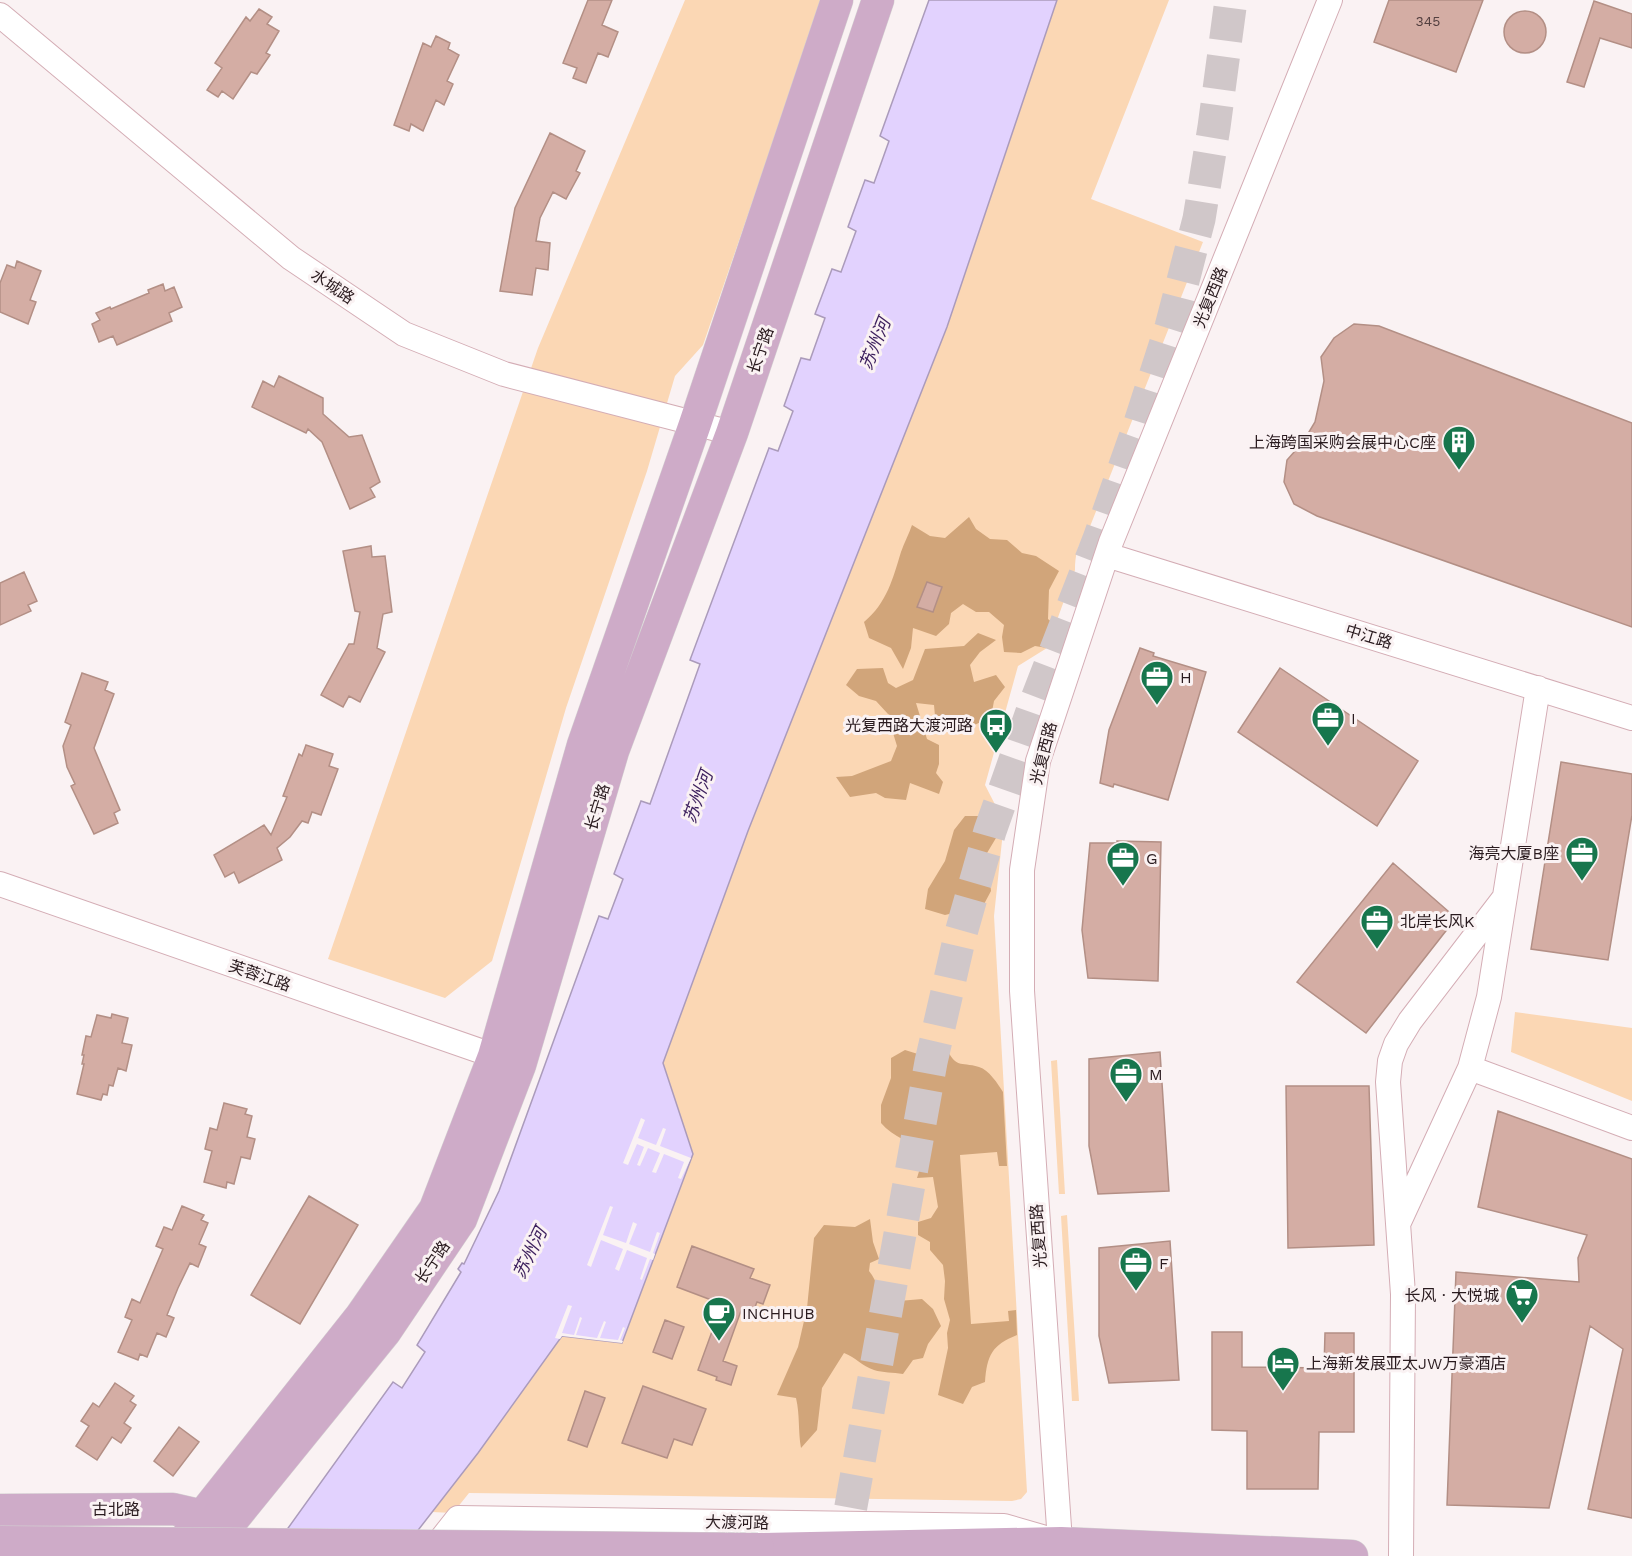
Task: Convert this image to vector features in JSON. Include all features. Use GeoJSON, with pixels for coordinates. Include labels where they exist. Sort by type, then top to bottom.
{"type":"FeatureCollection","features":[{"type":"Feature","properties":{"kind":"main road","name":"长宁路"},"geometry":{"type":"LineString","coordinates":[[507,1061],[583,745],[695,424],[837,0]]}},
{"type":"Feature","properties":{"kind":"main road","name":"长宁路"},"geometry":{"type":"LineString","coordinates":[[173,1556],[217,1519],[435,1209],[507,1061],[613,751],[732,433],[878,0]]}},
{"type":"Feature","properties":{"kind":"main road","name":"古北路"},"geometry":{"type":"LineString","coordinates":[[0,1510],[173,1509],[217,1519]]}},
{"type":"Feature","properties":{"kind":"main road","name":"长宁路"},"geometry":{"type":"LineString","coordinates":[[208,1556],[217,1519]]}},
{"type":"Feature","properties":{"kind":"main road","name":"大渡河路"},"geometry":{"type":"LineString","coordinates":[[0,1542],[759,1549],[1061,1549],[1352,1556]]}},
{"type":"Feature","properties":{"kind":"street","name":"光复西路"},"geometry":{"type":"LineString","coordinates":[[1061,1549],[1022,991],[1022,870],[1038,761],[1107,555],[1330,0]]}},
{"type":"Feature","properties":{"kind":"street","name":"水城路"},"geometry":{"type":"LineString","coordinates":[[0,15],[291,258],[404,334],[504,374],[732,433]]}},
{"type":"Feature","properties":{"kind":"street","name":"中江路"},"geometry":{"type":"LineString","coordinates":[[1107,555],[1632,718]]}},
{"type":"Feature","properties":{"kind":"street"},"geometry":{"type":"LineString","coordinates":[[1398,1224],[1470,1068],[1489,997],[1538,688]]}},
{"type":"Feature","properties":{"kind":"street","name":"芙蓉江路"},"geometry":{"type":"LineString","coordinates":[[0,884],[507,1061]]}},
{"type":"Feature","properties":{"kind":"street"},"geometry":{"type":"LineString","coordinates":[[1401,1556],[1403,1293],[1388,1082],[1390,1061],[1396,1044],[1410,1021],[1505,897]]}},
{"type":"Feature","properties":{"kind":"street"},"geometry":{"type":"LineString","coordinates":[[1470,1068],[1632,1128]]}},
{"type":"Feature","properties":{"kind":"street","name":"大渡河路"},"geometry":{"type":"LineString","coordinates":[[428,1556],[458,1518],[1004,1526],[1061,1549]]}},
{"type":"Feature","properties":{"kind":"shaded area"},"geometry":{"type":"Polygon","coordinates":[[[685,0],[822,0],[703,345],[675,376],[647,471],[566,708],[492,961],[445,998],[328,959],[538,348],[685,0]]]}},
{"type":"Feature","properties":{"kind":"shaded area"},"geometry":{"type":"Polygon","coordinates":[[[1057,0],[1169,0],[1091,199],[1203,242],[1087,534],[1079,546],[1075,570],[1047,648],[1018,666],[985,785],[1004,822],[994,916],[1027,1492],[1021,1499],[1012,1501],[469,1493],[453,1513],[432,1512],[562,1336],[622,1343],[693,1154],[663,1063],[748,831],[947,327],[1057,0]]]}},
{"type":"Feature","properties":{"kind":"shaded area"},"geometry":{"type":"Polygon","coordinates":[[[969,517],[976,529],[990,539],[1007,540],[1022,553],[1036,556],[1059,571],[1049,590],[1048,619],[1055,625],[1047,648],[1035,646],[1021,653],[1004,652],[1002,637],[1004,625],[989,612],[976,612],[963,604],[951,613],[949,624],[936,636],[913,628],[911,648],[903,669],[891,648],[869,638],[864,622],[878,607],[888,590],[912,525],[930,536],[945,538],[969,517]]]}},
{"type":"Feature","properties":{"kind":"shaded area"},"geometry":{"type":"Polygon","coordinates":[[[978,633],[996,640],[980,652],[970,665],[974,682],[996,675],[1005,687],[994,701],[991,717],[954,735],[936,727],[934,705],[916,703],[927,739],[939,745],[939,764],[936,773],[943,782],[939,794],[910,783],[906,800],[885,798],[876,793],[850,797],[836,777],[852,776],[891,761],[897,746],[893,733],[894,717],[876,701],[859,696],[846,685],[857,669],[883,668],[888,683],[896,688],[913,680],[925,649],[964,646],[978,633]]]}},
{"type":"Feature","properties":{"kind":"shaded area"},"geometry":{"type":"Polygon","coordinates":[[[965,816],[987,816],[997,828],[996,838],[987,853],[991,891],[983,906],[945,915],[925,909],[928,889],[945,861],[954,830],[965,816]]]}},
{"type":"Feature","properties":{"kind":"shaded area"},"geometry":{"type":"Polygon","coordinates":[[[1515,1012],[1632,1028],[1632,1101],[1511,1052],[1515,1012]]]}},
{"type":"Feature","properties":{"kind":"shaded area"},"geometry":{"type":"Polygon","coordinates":[[[931,1041],[945,1046],[956,1062],[979,1067],[986,1071],[1003,1092],[1007,1166],[999,1166],[997,1152],[960,1155],[971,1324],[1009,1321],[1008,1311],[1016,1310],[1017,1335],[996,1347],[992,1352],[987,1365],[985,1382],[972,1387],[963,1404],[938,1395],[948,1348],[947,1333],[950,1320],[944,1299],[943,1265],[930,1250],[930,1242],[918,1235],[918,1222],[931,1218],[938,1207],[933,1177],[917,1178],[928,1153],[897,1136],[881,1123],[881,1105],[891,1078],[891,1058],[905,1050],[921,1055],[931,1041]]]}},
{"type":"Feature","properties":{"kind":"shaded area"},"geometry":{"type":"Polygon","coordinates":[[[1057,1060],[1065,1194],[1059,1194],[1051,1061],[1057,1060]]]}},
{"type":"Feature","properties":{"kind":"shaded area"},"geometry":{"type":"Polygon","coordinates":[[[1067,1215],[1079,1401],[1072,1401],[1061,1216],[1067,1215]]]}},
{"type":"Feature","properties":{"kind":"shaded area"},"geometry":{"type":"Polygon","coordinates":[[[870,1219],[873,1242],[879,1259],[870,1263],[869,1271],[884,1298],[887,1302],[922,1299],[933,1309],[941,1326],[928,1344],[923,1358],[913,1360],[903,1374],[874,1370],[844,1353],[822,1388],[817,1430],[801,1448],[796,1398],[777,1395],[798,1347],[807,1308],[814,1238],[824,1225],[855,1227],[870,1219]]]}},
{"type":"Feature","properties":{"kind":"water","name":"苏州河"},"geometry":{"type":"Polygon","coordinates":[[[929,0],[1057,0],[947,327],[748,831],[663,1063],[693,1154],[622,1343],[562,1336],[478,1453],[398,1556],[268,1556],[393,1382],[402,1388],[425,1352],[417,1345],[461,1272],[458,1269],[462,1263],[464,1264],[499,1191],[599,916],[608,919],[623,879],[614,874],[641,801],[650,804],[700,664],[690,660],[769,448],[778,451],[793,411],[784,406],[801,358],[810,360],[825,318],[815,314],[832,269],[841,272],[856,231],[848,227],[865,180],[874,183],[889,141],[880,136],[929,0]]]}},
{"type":"Feature","properties":{"kind":"pier"},"geometry":{"type":"Polygon","coordinates":[[[641,1118],[645,1120],[638,1138],[656,1145],[663,1128],[666,1129],[660,1146],[691,1158],[681,1179],[678,1178],[684,1162],[664,1154],[656,1173],[652,1172],[660,1153],[648,1148],[640,1166],[637,1165],[644,1147],[637,1144],[628,1165],[623,1163],[641,1118]]]}},
{"type":"Feature","properties":{"kind":"pier"},"geometry":{"type":"Polygon","coordinates":[[[610,1206],[613,1207],[603,1235],[626,1243],[633,1222],[637,1224],[629,1244],[650,1252],[657,1232],[660,1233],[653,1260],[650,1259],[642,1280],[640,1279],[647,1258],[627,1250],[619,1271],[615,1269],[623,1249],[601,1240],[591,1267],[587,1265],[610,1206]]]}},
{"type":"Feature","properties":{"kind":"pier"},"geometry":{"type":"Polygon","coordinates":[[[568,1305],[572,1306],[562,1333],[574,1335],[580,1317],[582,1318],[576,1335],[597,1338],[604,1321],[606,1322],[600,1338],[618,1340],[623,1327],[625,1328],[620,1340],[623,1341],[622,1343],[562,1336],[560,1339],[555,1338],[568,1305]]]}},
{"type":"Feature","properties":{"kind":"building"},"geometry":{"type":"Polygon","coordinates":[[[588,0],[612,0],[602,25],[618,32],[608,57],[598,53],[586,83],[573,78],[577,68],[563,63],[588,0]]]}},
{"type":"Feature","properties":{"kind":"building"},"geometry":{"type":"Polygon","coordinates":[[[1389,0],[1483,0],[1456,72],[1374,42],[1389,0]]]}},
{"type":"Feature","properties":{"kind":"building"},"geometry":{"type":"Polygon","coordinates":[[[1594,1],[1632,14],[1632,48],[1600,38],[1584,87],[1567,82],[1594,1]]]}},
{"type":"Feature","properties":{"kind":"building"},"geometry":{"type":"Polygon","coordinates":[[[259,9],[272,17],[267,24],[279,31],[266,53],[270,55],[257,74],[251,72],[233,99],[222,91],[218,97],[207,90],[222,68],[215,63],[246,17],[250,21],[259,9]]]}},
{"type":"Feature","properties":{"kind":"building"},"geometry":{"type":"Polygon","coordinates":[[[1525,11],[1540,17],[1546,32],[1540,47],[1525,53],[1510,47],[1504,32],[1510,17],[1525,11]]]}},
{"type":"Feature","properties":{"kind":"building"},"geometry":{"type":"Polygon","coordinates":[[[436,36],[450,43],[448,49],[459,55],[447,81],[453,84],[444,105],[436,100],[423,131],[411,124],[409,131],[394,125],[423,43],[431,47],[436,36]]]}},
{"type":"Feature","properties":{"kind":"building"},"geometry":{"type":"Polygon","coordinates":[[[550,133],[585,151],[576,171],[580,173],[566,199],[553,192],[540,218],[536,241],[550,243],[548,270],[536,268],[532,295],[500,291],[515,208],[550,133]]]}},
{"type":"Feature","properties":{"kind":"building"},"geometry":{"type":"Polygon","coordinates":[[[17,261],[41,271],[30,300],[36,302],[28,324],[0,312],[0,283],[7,265],[15,268],[17,261]]]}},
{"type":"Feature","properties":{"kind":"building"},"geometry":{"type":"Polygon","coordinates":[[[163,284],[165,291],[174,287],[182,307],[169,313],[172,321],[117,345],[113,336],[99,342],[92,324],[100,320],[96,313],[149,293],[148,290],[163,284]]]}},
{"type":"Feature","properties":{"kind":"building","name":"上海跨国采购会展中心C座"},"geometry":{"type":"Polygon","coordinates":[[[1354,324],[1379,326],[1632,423],[1632,627],[1317,516],[1294,504],[1284,482],[1287,460],[1303,442],[1315,422],[1324,381],[1321,357],[1334,338],[1354,324]]]}},
{"type":"Feature","properties":{"kind":"building"},"geometry":{"type":"Polygon","coordinates":[[[279,376],[323,398],[323,414],[349,437],[362,435],[380,482],[370,488],[375,497],[350,509],[322,442],[308,429],[306,433],[252,407],[263,381],[274,387],[279,376]]]}},
{"type":"Feature","properties":{"kind":"building"},"geometry":{"type":"Polygon","coordinates":[[[371,546],[372,557],[385,556],[392,612],[383,614],[377,648],[385,652],[360,702],[349,696],[343,707],[321,695],[349,644],[354,644],[360,612],[355,611],[343,551],[371,546]]]}},
{"type":"Feature","properties":{"kind":"building"},"geometry":{"type":"Polygon","coordinates":[[[24,572],[37,601],[28,605],[31,611],[0,625],[0,583],[24,572]]]}},
{"type":"Feature","properties":{"kind":"building"},"geometry":{"type":"Polygon","coordinates":[[[927,582],[942,587],[933,612],[917,607],[927,582]]]}},
{"type":"Feature","properties":{"kind":"building","name":"H"},"geometry":{"type":"Polygon","coordinates":[[[1140,648],[1154,653],[1153,656],[1206,672],[1168,800],[1114,784],[1113,787],[1100,783],[1109,730],[1140,648]]]}},
{"type":"Feature","properties":{"kind":"building","name":"I"},"geometry":{"type":"Polygon","coordinates":[[[1280,668],[1418,761],[1377,826],[1238,732],[1280,668]]]}},
{"type":"Feature","properties":{"kind":"building"},"geometry":{"type":"Polygon","coordinates":[[[82,673],[108,682],[105,690],[114,694],[94,748],[120,810],[114,813],[118,823],[94,834],[71,786],[75,784],[67,767],[63,746],[71,725],[65,722],[82,673]]]}},
{"type":"Feature","properties":{"kind":"building"},"geometry":{"type":"Polygon","coordinates":[[[306,745],[333,754],[329,766],[338,769],[321,815],[312,812],[308,823],[302,821],[290,837],[277,848],[282,860],[239,883],[234,872],[225,877],[214,855],[264,825],[271,835],[287,797],[283,796],[299,754],[302,756],[306,745]]]}},
{"type":"Feature","properties":{"kind":"building","name":"海亮大厦B座"},"geometry":{"type":"Polygon","coordinates":[[[1561,762],[1632,774],[1632,815],[1608,960],[1531,949],[1561,762]]]}},
{"type":"Feature","properties":{"kind":"building","name":"G"},"geometry":{"type":"Polygon","coordinates":[[[1117,841],[1161,842],[1158,981],[1088,978],[1082,930],[1090,843],[1117,843],[1117,841]]]}},
{"type":"Feature","properties":{"kind":"building","name":"北岸长风K"},"geometry":{"type":"Polygon","coordinates":[[[1393,863],[1456,918],[1366,1033],[1297,982],[1393,863]]]}},
{"type":"Feature","properties":{"kind":"building"},"geometry":{"type":"Polygon","coordinates":[[[112,1014],[128,1018],[122,1043],[132,1045],[126,1071],[118,1068],[113,1086],[109,1085],[107,1095],[103,1094],[101,1100],[77,1094],[84,1064],[82,1064],[84,1055],[82,1055],[86,1036],[91,1037],[97,1015],[111,1018],[112,1014]]]}},
{"type":"Feature","properties":{"kind":"building","name":"M"},"geometry":{"type":"Polygon","coordinates":[[[1160,1052],[1169,1191],[1098,1194],[1089,1146],[1089,1059],[1160,1052]]]}},
{"type":"Feature","properties":{"kind":"building"},"geometry":{"type":"Polygon","coordinates":[[[1286,1086],[1369,1086],[1374,1245],[1288,1248],[1286,1086]]]}},
{"type":"Feature","properties":{"kind":"building"},"geometry":{"type":"Polygon","coordinates":[[[224,1103],[247,1109],[245,1114],[252,1116],[247,1137],[255,1139],[250,1159],[241,1157],[234,1184],[227,1182],[226,1188],[204,1182],[212,1151],[205,1149],[210,1128],[217,1130],[224,1103]]]}},
{"type":"Feature","properties":{"kind":"building","name":"长风 · 大悦城"},"geometry":{"type":"Polygon","coordinates":[[[1498,1111],[1632,1159],[1632,1518],[1588,1509],[1623,1349],[1590,1326],[1549,1508],[1447,1505],[1456,1272],[1579,1282],[1578,1258],[1587,1235],[1478,1207],[1498,1111]]]}},
{"type":"Feature","properties":{"kind":"building"},"geometry":{"type":"Polygon","coordinates":[[[309,1196],[358,1225],[300,1324],[251,1295],[309,1196]]]}},
{"type":"Feature","properties":{"kind":"building"},"geometry":{"type":"Polygon","coordinates":[[[182,1206],[204,1215],[201,1220],[208,1223],[199,1244],[206,1247],[198,1267],[190,1263],[178,1288],[167,1315],[174,1318],[166,1337],[157,1333],[147,1357],[140,1354],[138,1360],[118,1352],[132,1320],[125,1317],[132,1299],[140,1303],[163,1249],[156,1246],[164,1227],[172,1230],[182,1206]]]}},
{"type":"Feature","properties":{"kind":"building","name":"F"},"geometry":{"type":"Polygon","coordinates":[[[1170,1241],[1179,1380],[1109,1383],[1099,1336],[1099,1248],[1170,1241]]]}},
{"type":"Feature","properties":{"kind":"building"},"geometry":{"type":"Polygon","coordinates":[[[692,1246],[754,1269],[750,1278],[770,1285],[763,1304],[757,1302],[753,1312],[742,1308],[723,1361],[737,1366],[731,1385],[698,1370],[722,1304],[677,1287],[692,1246]]]}},
{"type":"Feature","properties":{"kind":"building"},"geometry":{"type":"Polygon","coordinates":[[[665,1320],[684,1327],[672,1359],[653,1352],[665,1320]]]}},
{"type":"Feature","properties":{"kind":"building","name":"上海新发展亚太JW万豪酒店"},"geometry":{"type":"Polygon","coordinates":[[[1212,1332],[1242,1332],[1242,1367],[1324,1368],[1325,1333],[1354,1333],[1354,1432],[1319,1432],[1318,1489],[1247,1489],[1247,1431],[1212,1430],[1212,1332]]]}},
{"type":"Feature","properties":{"kind":"building"},"geometry":{"type":"Polygon","coordinates":[[[115,1383],[134,1396],[130,1401],[136,1405],[124,1423],[131,1428],[121,1443],[112,1437],[97,1460],[76,1446],[89,1426],[81,1421],[93,1403],[99,1407],[115,1383]]]}},
{"type":"Feature","properties":{"kind":"building"},"geometry":{"type":"Polygon","coordinates":[[[643,1386],[706,1409],[692,1445],[674,1439],[667,1458],[622,1443],[643,1386]]]}},
{"type":"Feature","properties":{"kind":"building"},"geometry":{"type":"Polygon","coordinates":[[[585,1391],[605,1398],[587,1447],[568,1440],[585,1391]]]}},
{"type":"Feature","properties":{"kind":"building"},"geometry":{"type":"Polygon","coordinates":[[[179,1427],[199,1442],[173,1476],[154,1461],[179,1427]]]}},
{"type":"Feature","properties":{"kind":"tunnel"},"geometry":{"type":"LineString","coordinates":[[842,1556],[931,1062],[959,940],[990,831],[1033,709],[1099,539],[1171,327],[1199,219],[1231,0]]}},
{"type":"Feature","properties":{"kind":"place","name":"上海跨国采购会展中心C座"},"geometry":{"type":"Point","coordinates":[1459,471]}},
{"type":"Feature","properties":{"kind":"place","name":"H"},"geometry":{"type":"Point","coordinates":[1157,706]}},
{"type":"Feature","properties":{"kind":"place","name":"I"},"geometry":{"type":"Point","coordinates":[1328,747]}},
{"type":"Feature","properties":{"kind":"place","name":"光复西路大渡河路"},"geometry":{"type":"Point","coordinates":[996,754]}},
{"type":"Feature","properties":{"kind":"place","name":"海亮大厦B座"},"geometry":{"type":"Point","coordinates":[1582,882]}},
{"type":"Feature","properties":{"kind":"place","name":"G"},"geometry":{"type":"Point","coordinates":[1123,887]}},
{"type":"Feature","properties":{"kind":"place","name":"北岸长风K"},"geometry":{"type":"Point","coordinates":[1377,950]}},
{"type":"Feature","properties":{"kind":"place","name":"M"},"geometry":{"type":"Point","coordinates":[1126,1103]}},
{"type":"Feature","properties":{"kind":"place","name":"F"},"geometry":{"type":"Point","coordinates":[1136,1292]}},
{"type":"Feature","properties":{"kind":"place","name":"长风 · 大悦城"},"geometry":{"type":"Point","coordinates":[1522,1324]}},
{"type":"Feature","properties":{"kind":"place","name":"INCHHUB"},"geometry":{"type":"Point","coordinates":[719,1342]}},
{"type":"Feature","properties":{"kind":"place","name":"上海新发展亚太JW万豪酒店"},"geometry":{"type":"Point","coordinates":[1283,1392]}}]}
